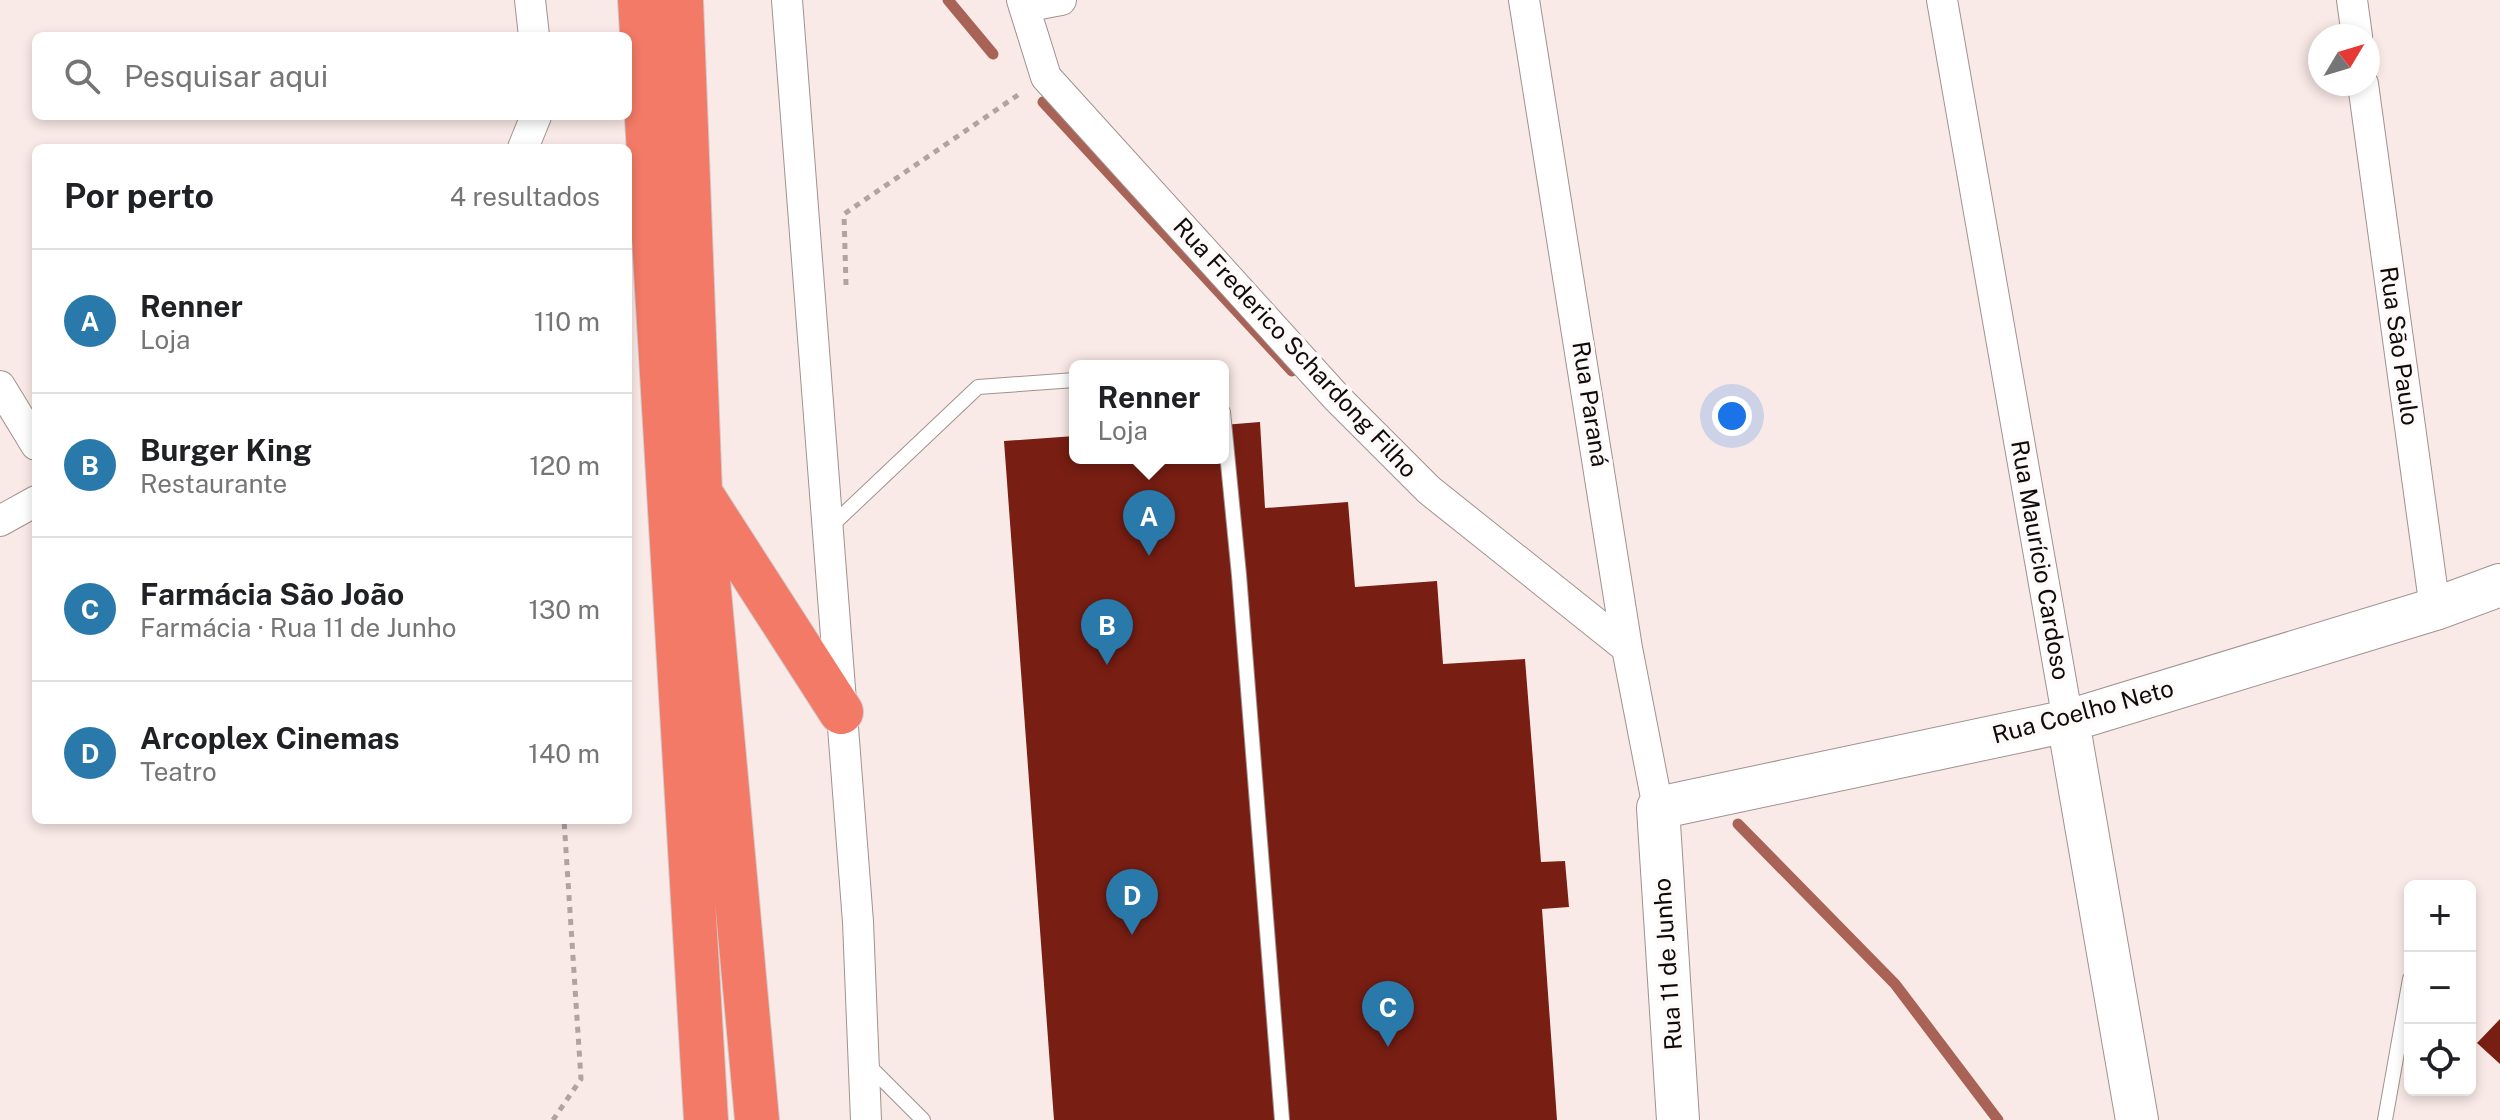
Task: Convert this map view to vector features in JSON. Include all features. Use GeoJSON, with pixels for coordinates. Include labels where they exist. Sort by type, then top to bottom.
{"type":"FeatureCollection","features":[{"type":"Feature","properties":{"kind":"highway"},"geometry":{"type":"LineString","coordinates":[[640,0],[706,1120]]}},
{"type":"Feature","properties":{"kind":"highway"},"geometry":{"type":"LineString","coordinates":[[681,0],[700,492],[757,1120]]}},
{"type":"Feature","properties":{"kind":"highway"},"geometry":{"type":"LineString","coordinates":[[700,492],[841,712]]}},
{"type":"Feature","properties":{"kind":"street"},"geometry":{"type":"LineString","coordinates":[[530,0],[534,32]]}},
{"type":"Feature","properties":{"kind":"street"},"geometry":{"type":"LineString","coordinates":[[787,0],[858,922],[866,1120]]}},
{"type":"Feature","properties":{"kind":"street"},"geometry":{"type":"LineString","coordinates":[[1023,3],[1061,0]]}},
{"type":"Feature","properties":{"kind":"street","name":"Rua Paraná"},"geometry":{"type":"LineString","coordinates":[[1524,0],[1627,648],[1658,808]]}},
{"type":"Feature","properties":{"kind":"street","name":"Rua Maurício Cardoso"},"geometry":{"type":"LineString","coordinates":[[1942,0],[2137,1120]]}},
{"type":"Feature","properties":{"kind":"street"},"geometry":{"type":"LineString","coordinates":[[2352,0],[2355,24]]}},
{"type":"Feature","properties":{"kind":"street","name":"Rua Frederico Schardong Filho"},"geometry":{"type":"LineString","coordinates":[[1023,3],[1046,77],[1337,398],[1419,480],[1627,648]]}},
{"type":"Feature","properties":{"kind":"street","name":"Rua São Paulo"},"geometry":{"type":"LineString","coordinates":[[2365,96],[2435,609]]}},
{"type":"Feature","properties":{"kind":"street"},"geometry":{"type":"LineString","coordinates":[[525,144],[534,120]]}},
{"type":"Feature","properties":{"kind":"street"},"geometry":{"type":"LineString","coordinates":[[0,386],[32,438]]}},
{"type":"Feature","properties":{"kind":"street"},"geometry":{"type":"LineString","coordinates":[[0,521],[32,503]]}},
{"type":"Feature","properties":{"kind":"street","name":"Rua Coelho Neto"},"geometry":{"type":"LineString","coordinates":[[1658,808],[2068,721],[2435,609],[2500,585]]}},
{"type":"Feature","properties":{"kind":"street","name":"Rua 11 de Junho"},"geometry":{"type":"LineString","coordinates":[[1658,808],[1678,1120]]}},
{"type":"Feature","properties":{"kind":"lane"},"geometry":{"type":"LineString","coordinates":[[827,530],[978,387],[1069,380]]}},
{"type":"Feature","properties":{"kind":"lane"},"geometry":{"type":"LineString","coordinates":[[1228,464],[1282,1120]]}},
{"type":"Feature","properties":{"kind":"lane"},"geometry":{"type":"LineString","coordinates":[[2385,1120],[2404,1013]]}},
{"type":"Feature","properties":{"kind":"lane"},"geometry":{"type":"LineString","coordinates":[[863,1060],[923,1120]]}},
{"type":"Feature","properties":{"kind":"path"},"geometry":{"type":"LineString","coordinates":[[846,290],[844,214],[1046,77]]}},
{"type":"Feature","properties":{"kind":"path"},"geometry":{"type":"LineString","coordinates":[[553,1120],[581,1079],[564,824]]}},
{"type":"Feature","properties":{"kind":"building"},"geometry":{"type":"Polygon","coordinates":[[[1260,422],[1265,508],[1348,502],[1355,587],[1437,581],[1443,664],[1525,659],[1541,862],[1565,861],[1569,907],[1542,909],[1557,1120],[1054,1120],[1004,441],[1069,436],[1069,464],[1229,464],[1229,425],[1260,422]]]}},
{"type":"Feature","properties":{"kind":"building"},"geometry":{"type":"Polygon","coordinates":[[[2500,1019],[2500,1064],[2477,1043],[2500,1019]]]}},
{"type":"Feature","properties":{"kind":"waterway"},"geometry":{"type":"LineString","coordinates":[[948,0],[993,54]]}},
{"type":"Feature","properties":{"kind":"waterway"},"geometry":{"type":"LineString","coordinates":[[1043,102],[1292,371]]}},
{"type":"Feature","properties":{"kind":"waterway"},"geometry":{"type":"LineString","coordinates":[[1738,824],[1895,984],[1998,1120]]}},
{"type":"Feature","properties":{"kind":"place","name":"Renner"},"geometry":{"type":"Point","coordinates":[1149,556]}},
{"type":"Feature","properties":{"kind":"place","name":"Burger King"},"geometry":{"type":"Point","coordinates":[1107,665]}},
{"type":"Feature","properties":{"kind":"place","name":"Arcoplex Cinemas"},"geometry":{"type":"Point","coordinates":[1132,935]}},
{"type":"Feature","properties":{"kind":"place","name":"Farmácia São João"},"geometry":{"type":"Point","coordinates":[1388,1047]}}]}
